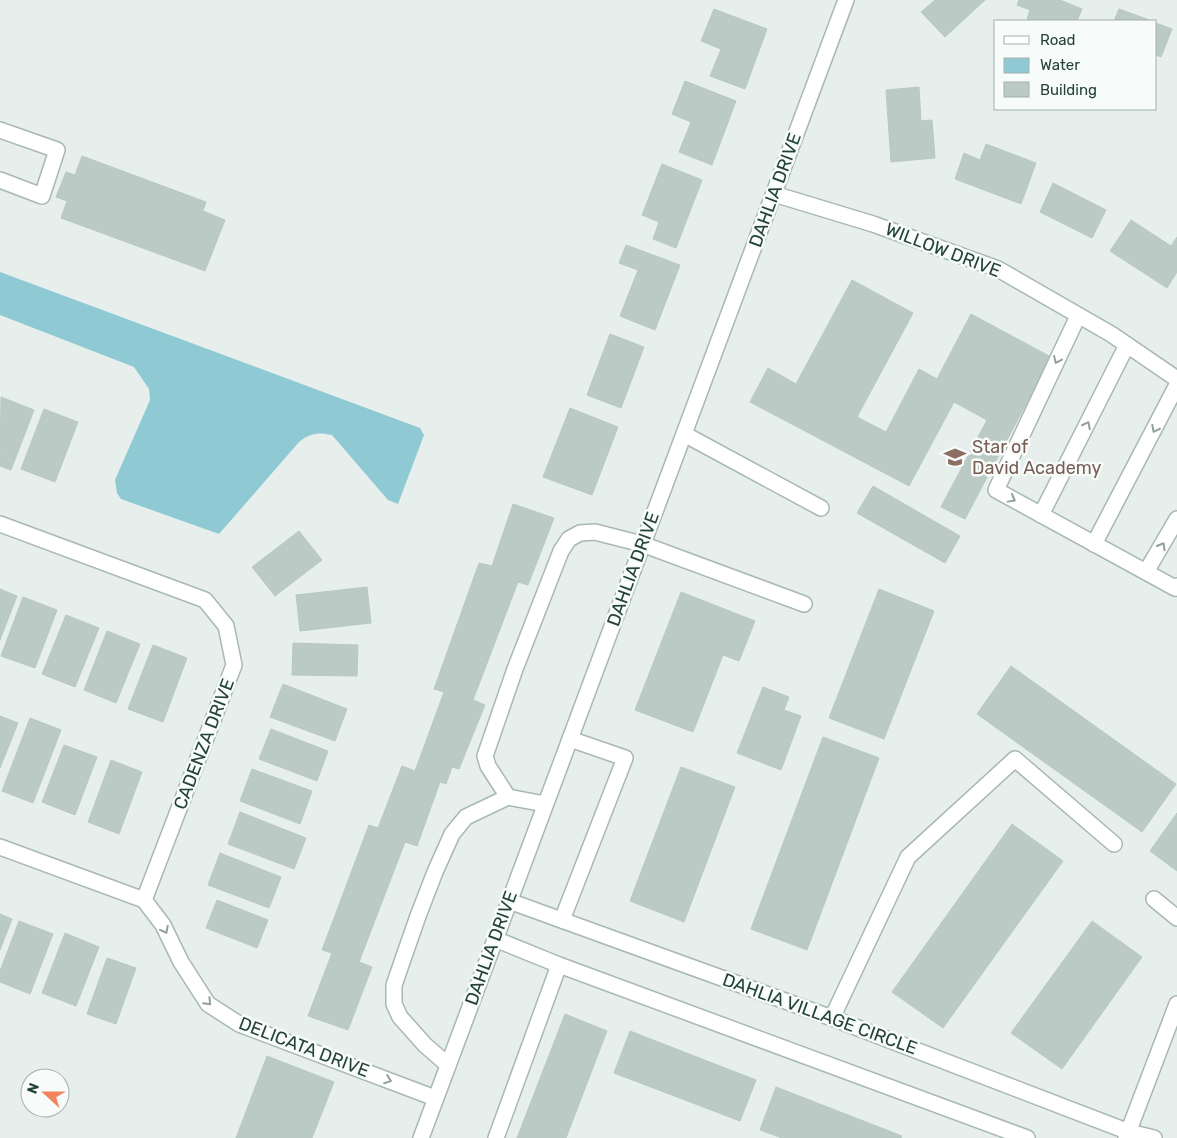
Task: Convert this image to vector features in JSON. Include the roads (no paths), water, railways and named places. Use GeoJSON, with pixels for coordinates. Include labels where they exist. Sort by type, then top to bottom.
{"type":"FeatureCollection","features":[{"type":"Feature","properties":{"kind":"street","name":"DAHLIA DRIVE"},"geometry":{"type":"LineString","coordinates":[[421,1138],[846,0]]}},
{"type":"Feature","properties":{"kind":"street"},"geometry":{"type":"LineString","coordinates":[[0,130],[57,150],[42,196],[0,180]]}},
{"type":"Feature","properties":{"kind":"street","name":"WILLOW DRIVE"},"geometry":{"type":"LineString","coordinates":[[774,194],[873,224],[998,269],[1127,346],[1177,379]]}},
{"type":"Feature","properties":{"kind":"street"},"geometry":{"type":"LineString","coordinates":[[1078,316],[996,490],[1175,588],[1177,586]]}},
{"type":"Feature","properties":{"kind":"street"},"geometry":{"type":"LineString","coordinates":[[1041,515],[1127,346]]}},
{"type":"Feature","properties":{"kind":"street"},"geometry":{"type":"LineString","coordinates":[[1094,544],[1177,385]]}},
{"type":"Feature","properties":{"kind":"street"},"geometry":{"type":"LineString","coordinates":[[684,434],[821,508]]}},
{"type":"Feature","properties":{"kind":"street"},"geometry":{"type":"LineString","coordinates":[[1146,572],[1177,519]]}},
{"type":"Feature","properties":{"kind":"street","name":"CADENZA DRIVE"},"geometry":{"type":"LineString","coordinates":[[0,524],[205,600],[226,626],[234,666],[144,900]]}},
{"type":"Feature","properties":{"kind":"street"},"geometry":{"type":"LineString","coordinates":[[508,797],[488,766],[485,756],[515,669],[561,551],[569,539],[580,533],[595,532],[642,544],[804,604]]}},
{"type":"Feature","properties":{"kind":"street"},"geometry":{"type":"LineString","coordinates":[[562,920],[625,758],[570,739]]}},
{"type":"Feature","properties":{"kind":"street"},"geometry":{"type":"LineString","coordinates":[[832,1018],[908,857],[1015,759],[1114,844]]}},
{"type":"Feature","properties":{"kind":"street"},"geometry":{"type":"LineString","coordinates":[[448,1065],[425,1045],[400,1017],[394,1004],[394,985],[435,872],[452,834],[466,817],[508,797],[546,804]]}},
{"type":"Feature","properties":{"kind":"street"},"geometry":{"type":"LineString","coordinates":[[0,847],[144,900]]}},
{"type":"Feature","properties":{"kind":"street"},"geometry":{"type":"LineString","coordinates":[[1154,899],[1177,918]]}},
{"type":"Feature","properties":{"kind":"street","name":"DELICATA DRIVE"},"geometry":{"type":"LineString","coordinates":[[144,900],[163,925],[180,962],[208,1004],[239,1024],[435,1098]]}},
{"type":"Feature","properties":{"kind":"street","name":"DAHLIA VILLAGE CIRCLE"},"geometry":{"type":"LineString","coordinates":[[509,901],[832,1018],[1127,1135],[1154,1138]]}},
{"type":"Feature","properties":{"kind":"street"},"geometry":{"type":"LineString","coordinates":[[495,939],[559,965],[1027,1138]]}},
{"type":"Feature","properties":{"kind":"street"},"geometry":{"type":"LineString","coordinates":[[496,1138],[559,965]]}},
{"type":"Feature","properties":{"kind":"street"},"geometry":{"type":"LineString","coordinates":[[1127,1135],[1177,1004]]}},
{"type":"Feature","properties":{"kind":"water"},"geometry":{"type":"Polygon","coordinates":[[[0,272],[420,428],[424,435],[398,504],[388,500],[332,435],[323,434],[311,435],[299,442],[219,534],[121,499],[117,493],[115,480],[150,400],[149,389],[134,367],[0,315],[0,272]]]}},
{"type":"Feature","properties":{"kind":"place","name":"Star of David Academy"},"geometry":{"type":"Point","coordinates":[955,457]}}]}
